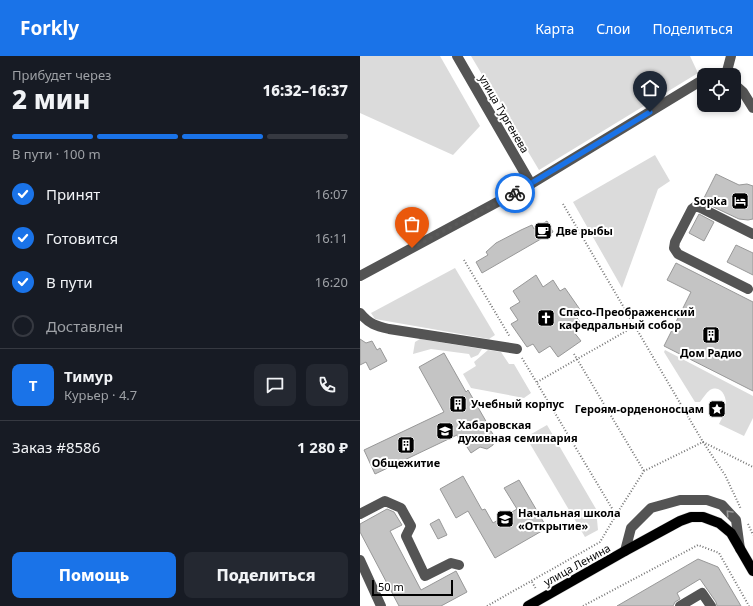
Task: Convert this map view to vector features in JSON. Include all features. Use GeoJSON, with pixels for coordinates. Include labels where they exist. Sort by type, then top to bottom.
{"type":"FeatureCollection","features":[{"type":"Feature","properties":{"kind":"main road","name":"улица Ленина"},"geometry":{"type":"LineString","coordinates":[[528,606],[625,551],[680,521],[691,517],[703,517],[719,523],[731,533],[740,549]]}},
{"type":"Feature","properties":{"kind":"main road"},"geometry":{"type":"LineString","coordinates":[[740,549],[753,571]]}},
{"type":"Feature","properties":{"kind":"street","name":"улица Тургенева"},"geometry":{"type":"LineString","coordinates":[[457,56],[531,184]]}},
{"type":"Feature","properties":{"kind":"street"},"geometry":{"type":"LineString","coordinates":[[728,68],[731,56]]}},
{"type":"Feature","properties":{"kind":"street"},"geometry":{"type":"LineString","coordinates":[[360,276],[531,184],[697,83]]}},
{"type":"Feature","properties":{"kind":"street"},"geometry":{"type":"LineString","coordinates":[[741,90],[753,108]]}},
{"type":"Feature","properties":{"kind":"street"},"geometry":{"type":"LineString","coordinates":[[748,290],[678,254],[674,248],[692,209],[696,206],[753,234]]}},
{"type":"Feature","properties":{"kind":"street"},"geometry":{"type":"LineString","coordinates":[[360,313],[367,321],[389,330],[517,349]]}},
{"type":"Feature","properties":{"kind":"street"},"geometry":{"type":"LineString","coordinates":[[625,551],[631,528],[651,508],[680,500],[707,500],[722,505],[736,520],[740,549]]}},
{"type":"Feature","properties":{"kind":"street"},"geometry":{"type":"LineString","coordinates":[[360,514],[385,501],[401,508],[411,526],[406,536],[425,576],[451,563],[459,565]]}},
{"type":"Feature","properties":{"kind":"street"},"geometry":{"type":"LineString","coordinates":[[360,560],[381,606]]}},
{"type":"Feature","properties":{"kind":"street"},"geometry":{"type":"LineString","coordinates":[[680,606],[702,593],[711,606]]}},
{"type":"Feature","properties":{"kind":"path"},"geometry":{"type":"LineString","coordinates":[[563,204],[703,442],[725,475],[744,515]]}},
{"type":"Feature","properties":{"kind":"path"},"geometry":{"type":"LineString","coordinates":[[464,260],[616,515]]}},
{"type":"Feature","properties":{"kind":"path"},"geometry":{"type":"LineString","coordinates":[[537,382],[635,326]]}},
{"type":"Feature","properties":{"kind":"path"},"geometry":{"type":"LineString","coordinates":[[574,354],[644,471]]}},
{"type":"Feature","properties":{"kind":"path"},"geometry":{"type":"LineString","coordinates":[[703,442],[753,467]]}},
{"type":"Feature","properties":{"kind":"path"},"geometry":{"type":"LineString","coordinates":[[488,606],[600,542],[644,471],[703,442]]}},
{"type":"Feature","properties":{"kind":"path"},"geometry":{"type":"LineString","coordinates":[[747,522],[753,535]]}},
{"type":"Feature","properties":{"kind":"path"},"geometry":{"type":"LineString","coordinates":[[583,606],[698,545],[719,553],[749,606]]}},
{"type":"Feature","properties":{"kind":"shaded area"},"geometry":{"type":"Polygon","coordinates":[[[360,56],[440,56],[480,126],[453,155],[360,113],[360,56]]]}},
{"type":"Feature","properties":{"kind":"shaded area"},"geometry":{"type":"Polygon","coordinates":[[[471,56],[690,56],[697,74],[539,170],[471,56]]]}},
{"type":"Feature","properties":{"kind":"shaded area"},"geometry":{"type":"Polygon","coordinates":[[[655,155],[670,181],[658,189],[622,288],[573,202],[655,155]]]}},
{"type":"Feature","properties":{"kind":"shaded area"},"geometry":{"type":"Polygon","coordinates":[[[455,268],[495,335],[489,339],[375,319],[371,313],[455,268]]]}},
{"type":"Feature","properties":{"kind":"shaded area"},"geometry":{"type":"Polygon","coordinates":[[[420,339],[482,349],[478,355],[471,358],[469,354],[431,349],[413,354],[415,342],[420,339]]]}},
{"type":"Feature","properties":{"kind":"shaded area"},"geometry":{"type":"Polygon","coordinates":[[[488,350],[501,352],[509,364],[514,364],[531,393],[524,398],[471,388],[463,374],[476,366],[474,362],[488,350]]]}},
{"type":"Feature","properties":{"kind":"shaded area"},"geometry":{"type":"Polygon","coordinates":[[[665,350],[753,396],[753,418],[744,436],[719,424],[726,408],[726,402],[722,392],[717,389],[710,390],[700,402],[695,402],[664,352],[665,350]]]}},
{"type":"Feature","properties":{"kind":"shaded area"},"geometry":{"type":"Polygon","coordinates":[[[547,425],[596,509],[598,530],[585,537],[526,437],[547,425]]]}},
{"type":"Feature","properties":{"kind":"building"},"geometry":{"type":"Polygon","coordinates":[[[716,174],[739,185],[747,184],[753,186],[753,219],[739,219],[705,203],[703,200],[716,174]]]}},
{"type":"Feature","properties":{"kind":"building"},"geometry":{"type":"Polygon","coordinates":[[[699,214],[714,222],[704,241],[689,233],[699,214]]]}},
{"type":"Feature","properties":{"kind":"building"},"geometry":{"type":"Polygon","coordinates":[[[547,221],[553,232],[482,273],[476,262],[488,255],[486,252],[496,243],[532,225],[534,229],[547,221]]]}},
{"type":"Feature","properties":{"kind":"building"},"geometry":{"type":"Polygon","coordinates":[[[736,245],[753,253],[753,275],[727,262],[736,245]]]}},
{"type":"Feature","properties":{"kind":"building","name":"Дом Радио"},"geometry":{"type":"Polygon","coordinates":[[[676,263],[753,302],[753,391],[664,346],[691,292],[667,280],[676,263]]]}},
{"type":"Feature","properties":{"kind":"building","name":"Спасо-Преображенский кафедральный собор"},"geometry":{"type":"Polygon","coordinates":[[[536,275],[543,287],[553,280],[560,291],[565,288],[581,311],[575,315],[582,325],[573,331],[581,341],[558,357],[550,346],[539,353],[533,344],[527,347],[511,324],[518,320],[510,308],[520,302],[513,291],[536,275]]]}},
{"type":"Feature","properties":{"kind":"building"},"geometry":{"type":"Polygon","coordinates":[[[360,339],[366,343],[372,341],[377,350],[380,348],[387,361],[370,370],[366,362],[360,365],[360,339]]]}},
{"type":"Feature","properties":{"kind":"building"},"geometry":{"type":"Polygon","coordinates":[[[444,353],[466,392],[468,390],[487,423],[486,424],[495,437],[493,445],[487,449],[480,447],[471,453],[461,438],[459,439],[457,435],[375,474],[364,450],[444,412],[419,367],[444,353]]]}},
{"type":"Feature","properties":{"kind":"building"},"geometry":{"type":"Polygon","coordinates":[[[463,476],[482,510],[485,509],[493,523],[517,509],[504,488],[519,480],[547,528],[495,558],[468,511],[456,518],[440,489],[463,476]]]}},
{"type":"Feature","properties":{"kind":"building"},"geometry":{"type":"Polygon","coordinates":[[[387,509],[394,512],[402,525],[390,531],[421,590],[456,571],[467,592],[441,606],[399,606],[360,532],[360,524],[387,509]]]}},
{"type":"Feature","properties":{"kind":"building"},"geometry":{"type":"Polygon","coordinates":[[[439,519],[447,535],[438,539],[430,524],[439,519]]]}},
{"type":"Feature","properties":{"kind":"building"},"geometry":{"type":"Polygon","coordinates":[[[698,559],[718,567],[741,606],[717,606],[716,602],[700,579],[677,593],[680,599],[675,602],[673,606],[617,606],[698,559]]]}},
{"type":"Feature","properties":{"kind":"way so far"},"geometry":{"type":"LineString","coordinates":[[412,248],[515,193]]}},
{"type":"Feature","properties":{"kind":"place","name":"Sopka"},"geometry":{"type":"Point","coordinates":[740,201]}},
{"type":"Feature","properties":{"kind":"place","name":"Две рыбы"},"geometry":{"type":"Point","coordinates":[543,231]}},
{"type":"Feature","properties":{"kind":"place","name":"Спасо-Преображенский кафедральный собор"},"geometry":{"type":"Point","coordinates":[546,318]}},
{"type":"Feature","properties":{"kind":"place","name":"Дом Радио"},"geometry":{"type":"Point","coordinates":[711,335]}},
{"type":"Feature","properties":{"kind":"place","name":"Учебный корпус"},"geometry":{"type":"Point","coordinates":[458,404]}},
{"type":"Feature","properties":{"kind":"place","name":"Героям-орденоносцам"},"geometry":{"type":"Point","coordinates":[717,409]}},
{"type":"Feature","properties":{"kind":"place","name":"Хабаровская духовная семинария"},"geometry":{"type":"Point","coordinates":[445,431]}},
{"type":"Feature","properties":{"kind":"place","name":"Общежитие"},"geometry":{"type":"Point","coordinates":[406,445]}},
{"type":"Feature","properties":{"kind":"place","name":"Начальная школа «Открытие»"},"geometry":{"type":"Point","coordinates":[505,519]}},
{"type":"Feature","properties":{"kind":"route"},"geometry":{"type":"LineString","coordinates":[[515,193],[650,112]]}}]}
